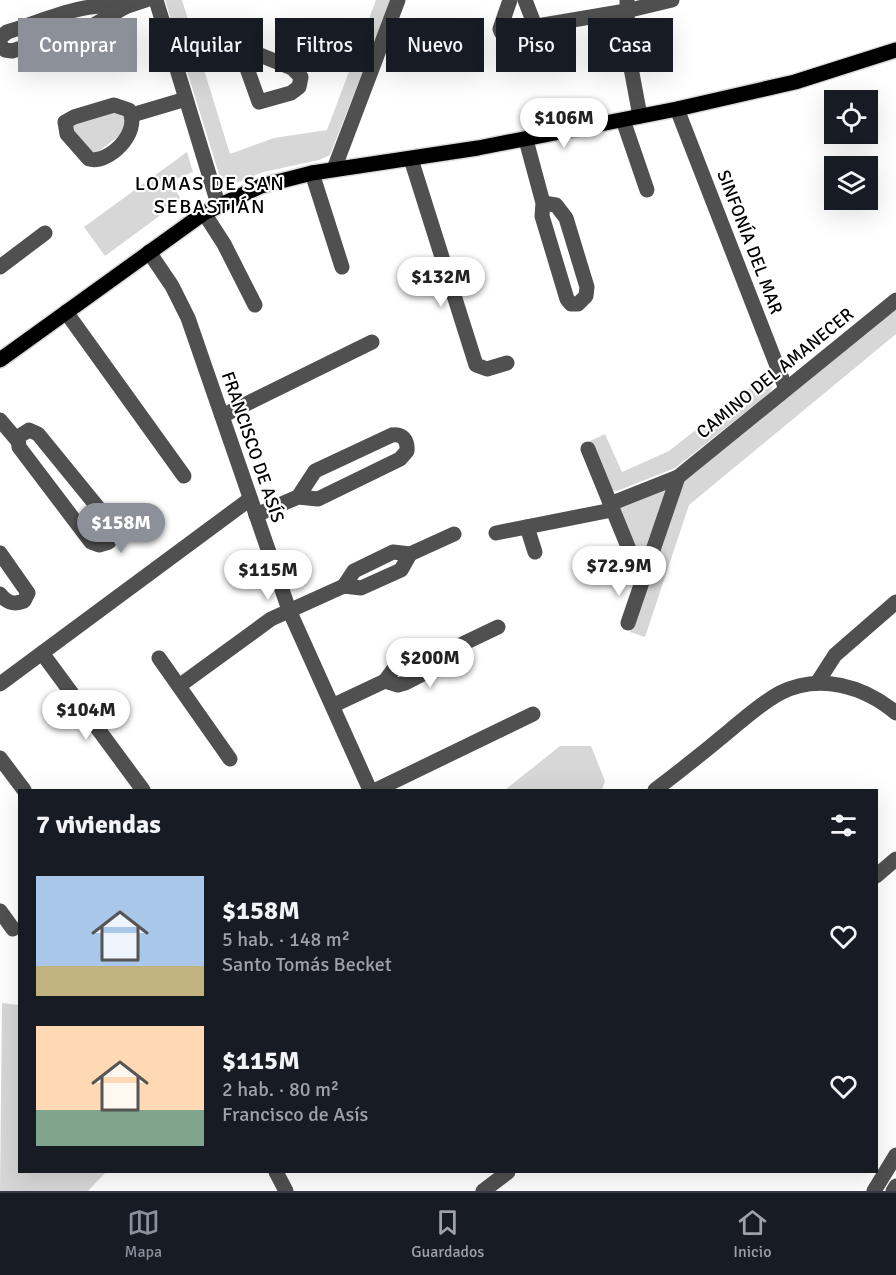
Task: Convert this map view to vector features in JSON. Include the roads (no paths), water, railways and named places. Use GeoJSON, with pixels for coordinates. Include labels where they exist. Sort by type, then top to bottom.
{"type":"FeatureCollection","features":[{"type":"Feature","properties":{"kind":"main road"},"geometry":{"type":"LineString","coordinates":[[0,360],[204,213],[218,204],[261,186],[312,173],[526,140],[677,109],[795,82],[896,50]]}},
{"type":"Feature","properties":{"kind":"street"},"geometry":{"type":"LineString","coordinates":[[0,45],[5,50],[12,51],[92,26],[124,7],[146,0]]}},
{"type":"Feature","properties":{"kind":"street"},"geometry":{"type":"LineString","coordinates":[[156,0],[162,18]]}},
{"type":"Feature","properties":{"kind":"street"},"geometry":{"type":"LineString","coordinates":[[334,169],[398,0]]}},
{"type":"Feature","properties":{"kind":"street"},"geometry":{"type":"LineString","coordinates":[[504,18],[510,0]]}},
{"type":"Feature","properties":{"kind":"street"},"geometry":{"type":"LineString","coordinates":[[525,0],[532,18]]}},
{"type":"Feature","properties":{"kind":"street"},"geometry":{"type":"LineString","coordinates":[[572,18],[627,6],[672,0]]}},
{"type":"Feature","properties":{"kind":"street"},"geometry":{"type":"LineString","coordinates":[[0,38],[7,32],[86,8],[105,5],[124,7]]}},
{"type":"Feature","properties":{"kind":"street"},"geometry":{"type":"LineString","coordinates":[[627,6],[628,52],[640,116]]}},
{"type":"Feature","properties":{"kind":"street"},"geometry":{"type":"LineString","coordinates":[[178,72],[218,204]]}},
{"type":"Feature","properties":{"kind":"street"},"geometry":{"type":"LineString","coordinates":[[132,115],[186,99]]}},
{"type":"Feature","properties":{"kind":"street"},"geometry":{"type":"LineString","coordinates":[[114,105],[124,107],[132,115],[134,125],[128,138],[98,160],[85,156],[65,130],[68,119],[114,105]]}},
{"type":"Feature","properties":{"kind":"street","name":"SINFONÍA DEL MAR"},"geometry":{"type":"LineString","coordinates":[[677,109],[786,389]]}},
{"type":"Feature","properties":{"kind":"street"},"geometry":{"type":"LineString","coordinates":[[623,120],[647,190]]}},
{"type":"Feature","properties":{"kind":"street"},"geometry":{"type":"LineString","coordinates":[[526,140],[543,203],[542,216],[567,299],[571,304],[578,304],[586,296],[587,287],[566,218],[556,205],[543,203]]}},
{"type":"Feature","properties":{"kind":"street"},"geometry":{"type":"LineString","coordinates":[[411,159],[476,365],[487,369],[507,363]]}},
{"type":"Feature","properties":{"kind":"street"},"geometry":{"type":"LineString","coordinates":[[312,173],[342,267]]}},
{"type":"Feature","properties":{"kind":"street"},"geometry":{"type":"LineString","coordinates":[[204,213],[224,244],[255,305]]}},
{"type":"Feature","properties":{"kind":"street"},"geometry":{"type":"LineString","coordinates":[[0,267],[45,233]]}},
{"type":"Feature","properties":{"kind":"street","name":"FRANCISCO DE ASÍS"},"geometry":{"type":"LineString","coordinates":[[149,252],[181,301],[289,610],[334,705],[370,789]]}},
{"type":"Feature","properties":{"kind":"street","name":"CAMINO DEL AMANECER"},"geometry":{"type":"LineString","coordinates":[[496,533],[611,507],[678,477],[896,300]]}},
{"type":"Feature","properties":{"kind":"street"},"geometry":{"type":"LineString","coordinates":[[66,312],[184,476]]}},
{"type":"Feature","properties":{"kind":"street"},"geometry":{"type":"LineString","coordinates":[[222,416],[372,342]]}},
{"type":"Feature","properties":{"kind":"street"},"geometry":{"type":"LineString","coordinates":[[0,420],[88,539],[99,545],[110,542],[113,531],[111,524],[38,434],[24,431],[17,440]]}},
{"type":"Feature","properties":{"kind":"street"},"geometry":{"type":"LineString","coordinates":[[256,515],[298,497],[318,499],[400,459],[407,451],[405,440],[400,435],[392,435],[315,471],[298,497]]}},
{"type":"Feature","properties":{"kind":"street"},"geometry":{"type":"LineString","coordinates":[[588,449],[642,581]]}},
{"type":"Feature","properties":{"kind":"street"},"geometry":{"type":"LineString","coordinates":[[628,623],[678,477]]}},
{"type":"Feature","properties":{"kind":"street"},"geometry":{"type":"LineString","coordinates":[[0,684],[250,499]]}},
{"type":"Feature","properties":{"kind":"street"},"geometry":{"type":"LineString","coordinates":[[527,527],[535,552]]}},
{"type":"Feature","properties":{"kind":"street"},"geometry":{"type":"LineString","coordinates":[[178,686],[264,623],[344,586],[350,574],[364,566],[397,551],[410,554],[454,534]]}},
{"type":"Feature","properties":{"kind":"street"},"geometry":{"type":"LineString","coordinates":[[0,553],[26,587],[28,596],[17,604],[6,601],[0,594]]}},
{"type":"Feature","properties":{"kind":"street"},"geometry":{"type":"LineString","coordinates":[[817,683],[835,655],[896,602]]}},
{"type":"Feature","properties":{"kind":"street"},"geometry":{"type":"LineString","coordinates":[[334,705],[385,681],[405,683],[446,662],[454,648],[498,627]]}},
{"type":"Feature","properties":{"kind":"street"},"geometry":{"type":"LineString","coordinates":[[42,653],[141,789]]}},
{"type":"Feature","properties":{"kind":"street"},"geometry":{"type":"LineString","coordinates":[[159,658],[231,759]]}},
{"type":"Feature","properties":{"kind":"street"},"geometry":{"type":"LineString","coordinates":[[657,789],[770,699],[792,688],[817,683],[848,686],[862,691],[896,713]]}},
{"type":"Feature","properties":{"kind":"street"},"geometry":{"type":"LineString","coordinates":[[378,789],[533,714]]}},
{"type":"Feature","properties":{"kind":"street"},"geometry":{"type":"LineString","coordinates":[[0,758],[23,789]]}},
{"type":"Feature","properties":{"kind":"street"},"geometry":{"type":"LineString","coordinates":[[878,874],[896,859]]}},
{"type":"Feature","properties":{"kind":"street"},"geometry":{"type":"LineString","coordinates":[[0,911],[13,929]]}},
{"type":"Feature","properties":{"kind":"street"},"geometry":{"type":"LineString","coordinates":[[874,1191],[896,1155]]}},
{"type":"Feature","properties":{"kind":"street"},"geometry":{"type":"LineString","coordinates":[[277,1173],[286,1191]]}},
{"type":"Feature","properties":{"kind":"street"},"geometry":{"type":"LineString","coordinates":[[483,1191],[507,1173]]}},
{"type":"Feature","properties":{"kind":"street"},"geometry":{"type":"LineString","coordinates":[[893,1191],[896,1186]]}},
{"type":"Feature","properties":{"kind":"district","name":"LOMAS DE SAN SEBASTIÁN"},"geometry":{"type":"Point","coordinates":[210,194]}}]}
